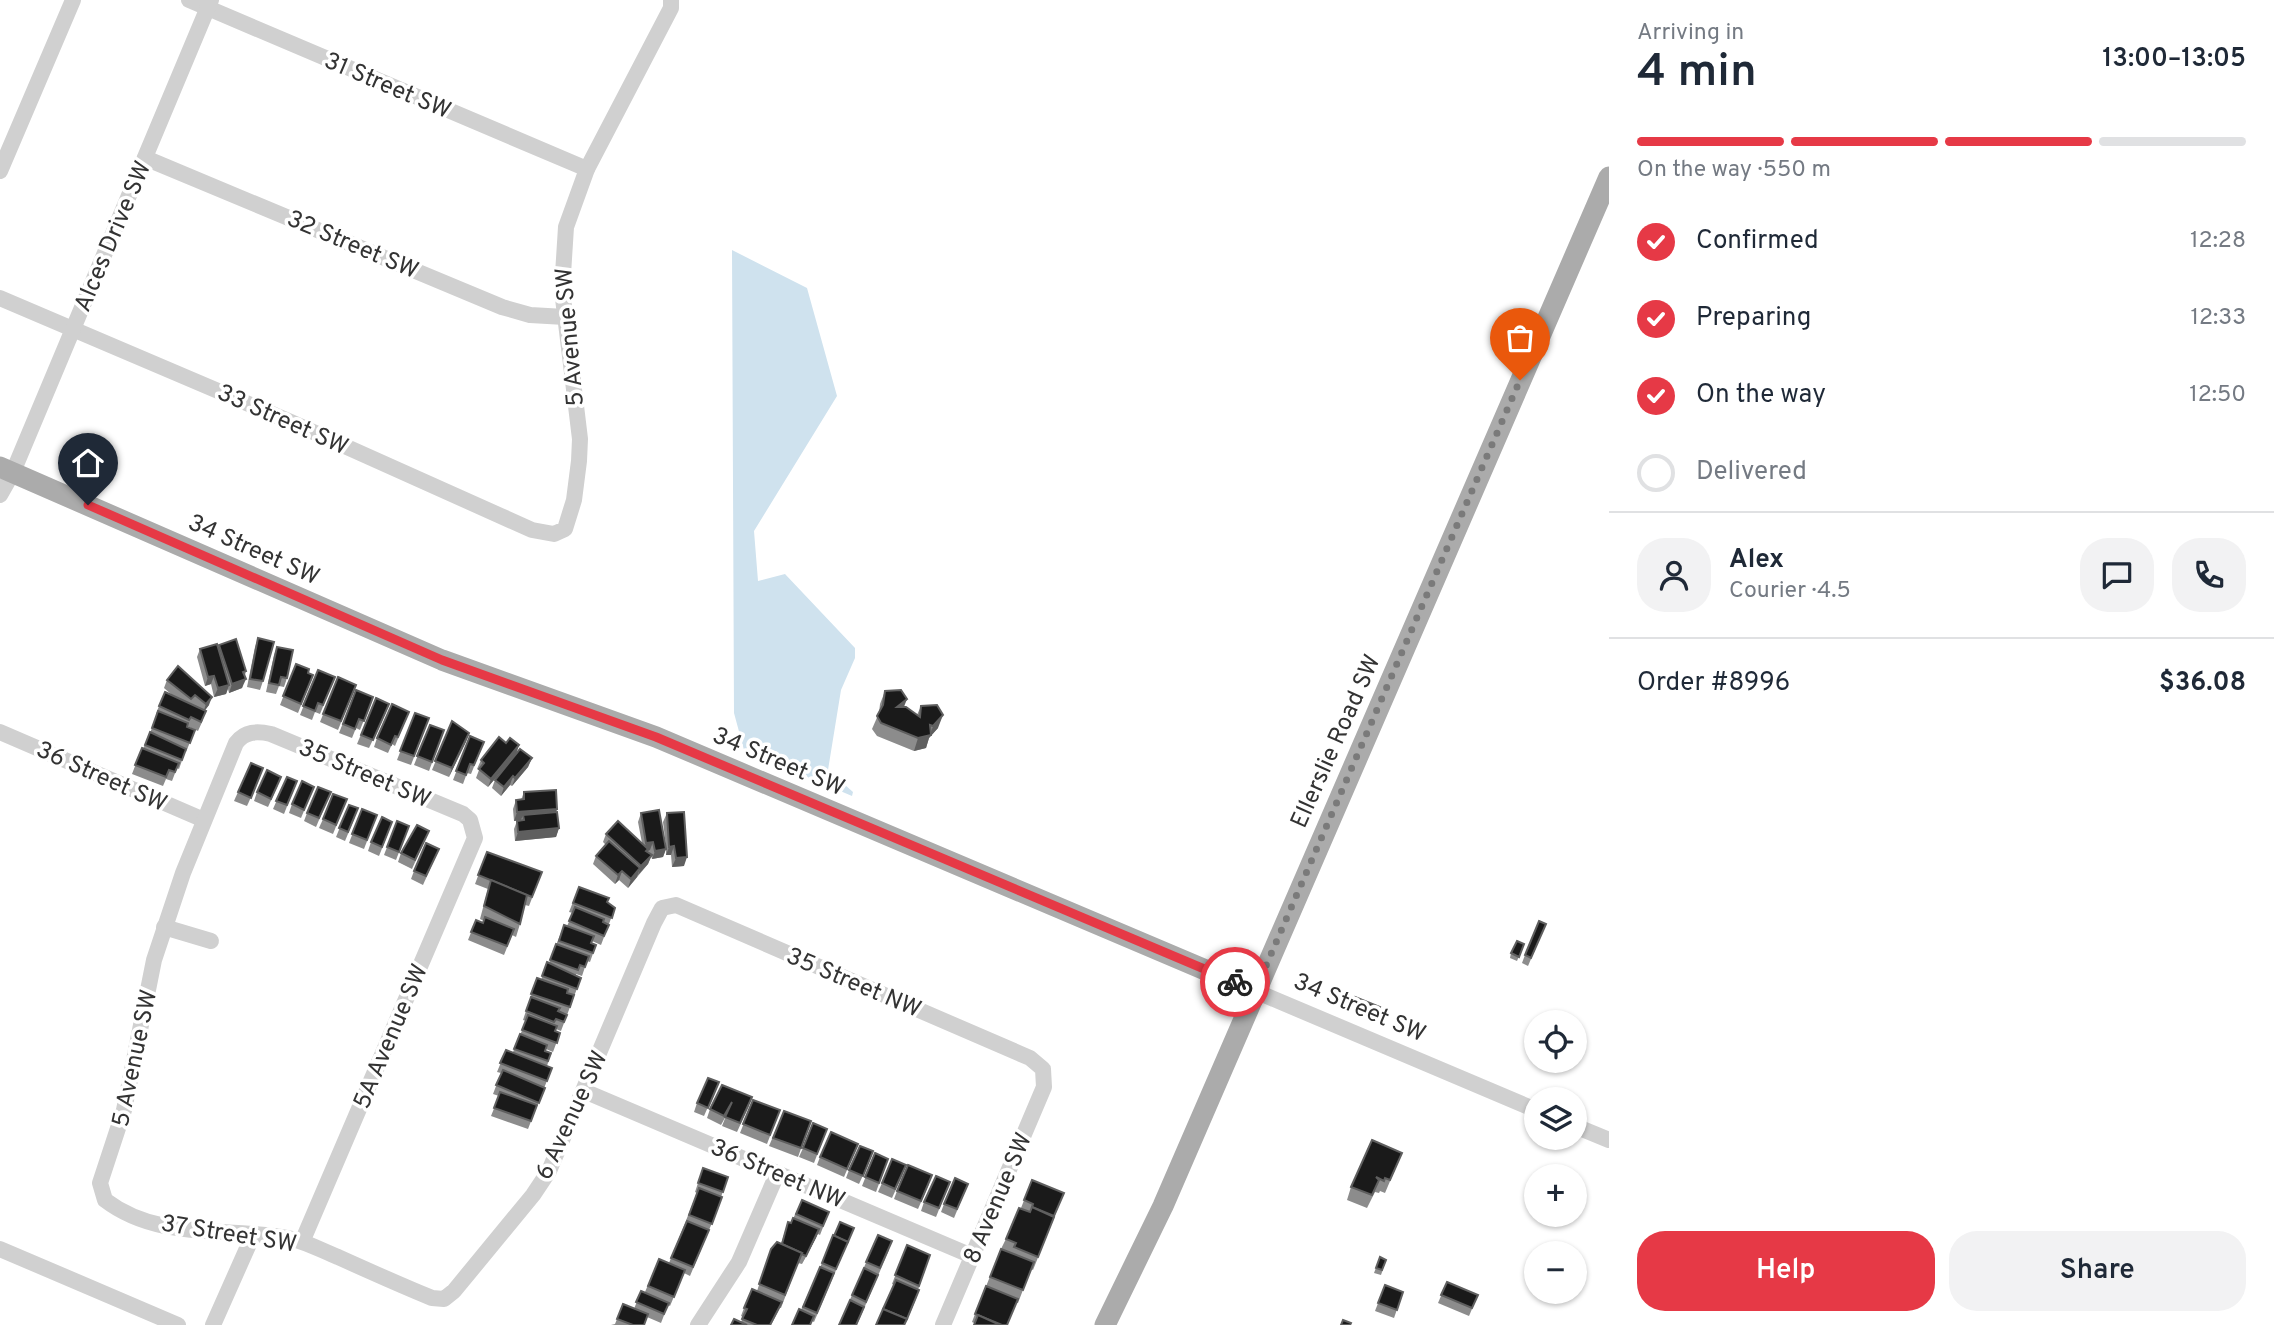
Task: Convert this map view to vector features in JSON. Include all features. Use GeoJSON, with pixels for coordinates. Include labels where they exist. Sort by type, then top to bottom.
{"type":"FeatureCollection","features":[{"type":"Feature","properties":{"kind":"main road","name":"Ellerslie Road SW"},"geometry":{"type":"LineString","coordinates":[[1105,1325],[1163,1206],[1609,177]]}},
{"type":"Feature","properties":{"kind":"main road","name":"34 Street SW"},"geometry":{"type":"LineString","coordinates":[[6,469],[442,660],[645,733],[1255,991]]}},
{"type":"Feature","properties":{"kind":"street"},"geometry":{"type":"LineString","coordinates":[[0,171],[73,0]]}},
{"type":"Feature","properties":{"kind":"street","name":"31 Street SW"},"geometry":{"type":"LineString","coordinates":[[189,0],[210,4],[587,169]]}},
{"type":"Feature","properties":{"kind":"street","name":"5 Avenue SW"},"geometry":{"type":"LineString","coordinates":[[565,529],[574,499],[580,439],[565,317],[562,246],[573,205],[587,169],[671,8],[671,0]]}},
{"type":"Feature","properties":{"kind":"street","name":"Alces Drive SW"},"geometry":{"type":"LineString","coordinates":[[0,495],[6,469],[73,328],[210,4]]}},
{"type":"Feature","properties":{"kind":"street","name":"32 Street SW"},"geometry":{"type":"LineString","coordinates":[[145,158],[502,307],[530,315],[565,317]]}},
{"type":"Feature","properties":{"kind":"street","name":"33 Street SW"},"geometry":{"type":"LineString","coordinates":[[0,298],[532,530],[554,534],[565,529]]}},
{"type":"Feature","properties":{"kind":"street","name":"36 Street SW"},"geometry":{"type":"LineString","coordinates":[[0,733],[204,820]]}},
{"type":"Feature","properties":{"kind":"street","name":"5 Avenue SW"},"geometry":{"type":"LineString","coordinates":[[100,1188],[124,1110],[164,928],[236,743],[247,733]]}},
{"type":"Feature","properties":{"kind":"street","name":"35 Street SW"},"geometry":{"type":"LineString","coordinates":[[247,733],[271,734],[463,814],[470,820],[474,831]]}},
{"type":"Feature","properties":{"kind":"street","name":"5A Avenue SW"},"geometry":{"type":"LineString","coordinates":[[302,1242],[473,847],[474,831]]}},
{"type":"Feature","properties":{"kind":"street","name":"35 Street NW"},"geometry":{"type":"LineString","coordinates":[[662,908],[676,905],[1030,1058],[1043,1069]]}},
{"type":"Feature","properties":{"kind":"street","name":"6 Avenue SW"},"geometry":{"type":"LineString","coordinates":[[444,1299],[454,1291],[540,1185],[584,1091],[662,908]]}},
{"type":"Feature","properties":{"kind":"street"},"geometry":{"type":"LineString","coordinates":[[164,928],[211,941]]}},
{"type":"Feature","properties":{"kind":"street","name":"34 Street SW"},"geometry":{"type":"LineString","coordinates":[[1255,991],[1524,1105]]}},
{"type":"Feature","properties":{"kind":"street","name":"8 Avenue SW"},"geometry":{"type":"LineString","coordinates":[[943,1325],[1044,1087],[1043,1069]]}},
{"type":"Feature","properties":{"kind":"street","name":"36 Street NW"},"geometry":{"type":"LineString","coordinates":[[584,1091],[971,1256]]}},
{"type":"Feature","properties":{"kind":"street"},"geometry":{"type":"LineString","coordinates":[[1587,1131],[1609,1140]]}},
{"type":"Feature","properties":{"kind":"street"},"geometry":{"type":"LineString","coordinates":[[698,1325],[736,1269],[777,1174]]}},
{"type":"Feature","properties":{"kind":"street","name":"37 Street SW"},"geometry":{"type":"LineString","coordinates":[[100,1188],[105,1200],[112,1205],[153,1222],[190,1231],[253,1235],[302,1242],[432,1298],[444,1299]]}},
{"type":"Feature","properties":{"kind":"street"},"geometry":{"type":"LineString","coordinates":[[213,1325],[253,1235]]}},
{"type":"Feature","properties":{"kind":"street"},"geometry":{"type":"LineString","coordinates":[[0,1249],[178,1325]]}},
{"type":"Feature","properties":{"kind":"water"},"geometry":{"type":"Polygon","coordinates":[[[732,250],[807,288],[837,396],[754,531],[758,581],[785,574],[855,648],[855,658],[841,690],[828,770],[853,792],[852,796],[744,750],[734,713],[732,250]]]}},
{"type":"Feature","properties":{"kind":"building"},"geometry":{"type":"Polygon","coordinates":[[[258,638],[274,642],[263,681],[250,679],[258,638]]]}},
{"type":"Feature","properties":{"kind":"building"},"geometry":{"type":"Polygon","coordinates":[[[236,639],[246,679],[232,684],[219,645],[236,639]]]}},
{"type":"Feature","properties":{"kind":"building"},"geometry":{"type":"Polygon","coordinates":[[[217,644],[229,685],[218,688],[214,676],[208,677],[200,649],[217,644]]]}},
{"type":"Feature","properties":{"kind":"building"},"geometry":{"type":"Polygon","coordinates":[[[277,647],[293,650],[287,678],[281,677],[279,685],[269,683],[277,647]]]}},
{"type":"Feature","properties":{"kind":"building"},"geometry":{"type":"Polygon","coordinates":[[[296,664],[309,669],[308,673],[313,675],[301,704],[283,696],[296,664]]]}},
{"type":"Feature","properties":{"kind":"building"},"geometry":{"type":"Polygon","coordinates":[[[178,666],[212,697],[206,704],[195,695],[191,699],[167,680],[178,666]]]}},
{"type":"Feature","properties":{"kind":"building"},"geometry":{"type":"Polygon","coordinates":[[[318,670],[335,677],[323,705],[318,703],[315,711],[303,706],[318,670]]]}},
{"type":"Feature","properties":{"kind":"building"},"geometry":{"type":"Polygon","coordinates":[[[338,677],[356,685],[341,721],[323,714],[338,677]]]}},
{"type":"Feature","properties":{"kind":"building"},"geometry":{"type":"Polygon","coordinates":[[[356,690],[373,697],[364,721],[359,719],[355,729],[343,724],[356,690]]]}},
{"type":"Feature","properties":{"kind":"building"},"geometry":{"type":"Polygon","coordinates":[[[901,690],[907,699],[897,707],[906,707],[920,717],[921,706],[937,705],[943,715],[933,726],[930,725],[931,735],[918,738],[881,723],[877,716],[883,705],[885,691],[901,690]]]}},
{"type":"Feature","properties":{"kind":"building"},"geometry":{"type":"Polygon","coordinates":[[[165,692],[206,711],[201,722],[191,717],[189,720],[159,706],[165,692]]]}},
{"type":"Feature","properties":{"kind":"building"},"geometry":{"type":"Polygon","coordinates":[[[376,698],[389,704],[373,740],[361,735],[376,698]]]}},
{"type":"Feature","properties":{"kind":"building"},"geometry":{"type":"Polygon","coordinates":[[[392,704],[409,712],[398,737],[395,736],[391,745],[377,738],[392,704]]]}},
{"type":"Feature","properties":{"kind":"building"},"geometry":{"type":"Polygon","coordinates":[[[158,711],[188,723],[187,727],[195,730],[190,743],[152,728],[158,711]]]}},
{"type":"Feature","properties":{"kind":"building"},"geometry":{"type":"Polygon","coordinates":[[[415,713],[429,718],[414,756],[400,751],[415,713]]]}},
{"type":"Feature","properties":{"kind":"building"},"geometry":{"type":"Polygon","coordinates":[[[452,721],[469,733],[452,768],[435,761],[452,721]]]}},
{"type":"Feature","properties":{"kind":"building"},"geometry":{"type":"Polygon","coordinates":[[[430,725],[444,730],[432,762],[417,756],[430,725]]]}},
{"type":"Feature","properties":{"kind":"building"},"geometry":{"type":"Polygon","coordinates":[[[150,732],[186,749],[182,760],[145,745],[150,732]]]}},
{"type":"Feature","properties":{"kind":"building"},"geometry":{"type":"Polygon","coordinates":[[[470,736],[484,742],[474,765],[470,764],[466,775],[456,771],[470,736]]]}},
{"type":"Feature","properties":{"kind":"building"},"geometry":{"type":"Polygon","coordinates":[[[499,737],[506,743],[510,738],[519,745],[491,779],[479,769],[484,763],[481,760],[499,737]]]}},
{"type":"Feature","properties":{"kind":"building"},"geometry":{"type":"Polygon","coordinates":[[[142,748],[179,763],[175,772],[169,770],[166,777],[135,765],[142,748]]]}},
{"type":"Feature","properties":{"kind":"building"},"geometry":{"type":"Polygon","coordinates":[[[520,749],[532,758],[504,787],[495,780],[520,749]]]}},
{"type":"Feature","properties":{"kind":"building"},"geometry":{"type":"Polygon","coordinates":[[[251,763],[263,768],[251,798],[238,792],[251,763]]]}},
{"type":"Feature","properties":{"kind":"building"},"geometry":{"type":"Polygon","coordinates":[[[267,770],[281,777],[271,799],[257,792],[267,770]]]}},
{"type":"Feature","properties":{"kind":"building"},"geometry":{"type":"Polygon","coordinates":[[[287,777],[297,781],[287,805],[276,801],[287,777]]]}},
{"type":"Feature","properties":{"kind":"building"},"geometry":{"type":"Polygon","coordinates":[[[302,781],[314,787],[304,810],[292,804],[302,781]]]}},
{"type":"Feature","properties":{"kind":"building"},"geometry":{"type":"Polygon","coordinates":[[[318,787],[331,792],[319,818],[307,813],[318,787]]]}},
{"type":"Feature","properties":{"kind":"building"},"geometry":{"type":"Polygon","coordinates":[[[556,790],[557,809],[517,812],[516,800],[524,799],[524,792],[556,790]]]}},
{"type":"Feature","properties":{"kind":"building"},"geometry":{"type":"Polygon","coordinates":[[[333,794],[347,799],[336,825],[323,819],[333,794]]]}},
{"type":"Feature","properties":{"kind":"building"},"geometry":{"type":"Polygon","coordinates":[[[349,805],[358,808],[348,832],[339,828],[349,805]]]}},
{"type":"Feature","properties":{"kind":"building"},"geometry":{"type":"Polygon","coordinates":[[[362,809],[377,815],[367,840],[352,834],[362,809]]]}},
{"type":"Feature","properties":{"kind":"building"},"geometry":{"type":"Polygon","coordinates":[[[659,810],[666,849],[655,851],[653,842],[646,843],[641,813],[659,810]]]}},
{"type":"Feature","properties":{"kind":"building"},"geometry":{"type":"Polygon","coordinates":[[[557,812],[559,828],[518,832],[517,821],[524,820],[523,815],[557,812]]]}},
{"type":"Feature","properties":{"kind":"building"},"geometry":{"type":"Polygon","coordinates":[[[684,812],[687,857],[676,858],[674,846],[669,847],[667,813],[684,812]]]}},
{"type":"Feature","properties":{"kind":"building"},"geometry":{"type":"Polygon","coordinates":[[[382,817],[392,822],[382,847],[371,842],[382,817]]]}},
{"type":"Feature","properties":{"kind":"building"},"geometry":{"type":"Polygon","coordinates":[[[397,821],[409,826],[399,852],[387,847],[397,821]]]}},
{"type":"Feature","properties":{"kind":"building"},"geometry":{"type":"Polygon","coordinates":[[[618,821],[652,855],[641,866],[606,834],[618,821]]]}},
{"type":"Feature","properties":{"kind":"building"},"geometry":{"type":"Polygon","coordinates":[[[417,825],[429,831],[415,860],[401,853],[417,825]]]}},
{"type":"Feature","properties":{"kind":"building"},"geometry":{"type":"Polygon","coordinates":[[[609,841],[640,868],[631,879],[622,871],[618,875],[596,856],[609,841]]]}},
{"type":"Feature","properties":{"kind":"building"},"geometry":{"type":"Polygon","coordinates":[[[426,843],[439,849],[426,876],[414,871],[426,843]]]}},
{"type":"Feature","properties":{"kind":"building"},"geometry":{"type":"Polygon","coordinates":[[[487,852],[542,872],[532,897],[478,875],[487,852]]]}},
{"type":"Feature","properties":{"kind":"building"},"geometry":{"type":"Polygon","coordinates":[[[491,880],[527,895],[520,924],[484,906],[491,880]]]}},
{"type":"Feature","properties":{"kind":"building"},"geometry":{"type":"Polygon","coordinates":[[[579,887],[609,898],[607,902],[615,908],[612,918],[573,903],[579,887]]]}},
{"type":"Feature","properties":{"kind":"building"},"geometry":{"type":"Polygon","coordinates":[[[575,907],[604,919],[603,922],[609,925],[604,936],[569,921],[575,907]]]}},
{"type":"Feature","properties":{"kind":"building"},"geometry":{"type":"Polygon","coordinates":[[[485,917],[514,929],[507,946],[471,932],[476,920],[483,923],[485,917]]]}},
{"type":"Feature","properties":{"kind":"building"},"geometry":{"type":"Polygon","coordinates":[[[1539,921],[1546,924],[1531,958],[1525,955],[1539,921]]]}},
{"type":"Feature","properties":{"kind":"building"},"geometry":{"type":"Polygon","coordinates":[[[564,925],[594,936],[591,943],[596,945],[593,953],[559,941],[564,925]]]}},
{"type":"Feature","properties":{"kind":"building"},"geometry":{"type":"Polygon","coordinates":[[[1517,941],[1524,944],[1519,957],[1511,953],[1517,941]]]}},
{"type":"Feature","properties":{"kind":"building"},"geometry":{"type":"Polygon","coordinates":[[[556,944],[589,956],[585,967],[580,965],[578,970],[550,960],[556,944]]]}},
{"type":"Feature","properties":{"kind":"building"},"geometry":{"type":"Polygon","coordinates":[[[547,962],[581,978],[577,989],[542,976],[547,962]]]}},
{"type":"Feature","properties":{"kind":"building"},"geometry":{"type":"Polygon","coordinates":[[[537,978],[568,989],[567,993],[574,995],[570,1007],[531,994],[537,978]]]}},
{"type":"Feature","properties":{"kind":"building"},"geometry":{"type":"Polygon","coordinates":[[[531,997],[560,1008],[558,1011],[567,1015],[564,1022],[556,1019],[554,1022],[526,1011],[531,997]]]}},
{"type":"Feature","properties":{"kind":"building"},"geometry":{"type":"Polygon","coordinates":[[[1355,997],[1380,1007],[1378,1012],[1353,1002],[1355,997]]]}},
{"type":"Feature","properties":{"kind":"building"},"geometry":{"type":"Polygon","coordinates":[[[528,1015],[557,1026],[555,1031],[560,1033],[557,1043],[522,1030],[528,1015]]]}},
{"type":"Feature","properties":{"kind":"building"},"geometry":{"type":"Polygon","coordinates":[[[520,1034],[547,1045],[545,1051],[551,1053],[548,1061],[514,1049],[520,1034]]]}},
{"type":"Feature","properties":{"kind":"building"},"geometry":{"type":"Polygon","coordinates":[[[506,1050],[552,1068],[547,1081],[500,1063],[506,1050]]]}},
{"type":"Feature","properties":{"kind":"building"},"geometry":{"type":"Polygon","coordinates":[[[503,1070],[545,1088],[539,1103],[496,1085],[503,1070]]]}},
{"type":"Feature","properties":{"kind":"building"},"geometry":{"type":"Polygon","coordinates":[[[708,1078],[719,1082],[708,1108],[697,1103],[708,1078]]]}},
{"type":"Feature","properties":{"kind":"building"},"geometry":{"type":"Polygon","coordinates":[[[722,1085],[752,1097],[740,1123],[725,1117],[732,1102],[724,1116],[710,1109],[722,1085]]]}},
{"type":"Feature","properties":{"kind":"building"},"geometry":{"type":"Polygon","coordinates":[[[500,1092],[537,1105],[531,1121],[494,1108],[500,1092]]]}},
{"type":"Feature","properties":{"kind":"building"},"geometry":{"type":"Polygon","coordinates":[[[753,1100],[780,1110],[770,1135],[743,1124],[753,1100]]]}},
{"type":"Feature","properties":{"kind":"building"},"geometry":{"type":"Polygon","coordinates":[[[784,1111],[811,1121],[801,1148],[773,1138],[784,1111]]]}},
{"type":"Feature","properties":{"kind":"building"},"geometry":{"type":"Polygon","coordinates":[[[813,1123],[827,1129],[817,1154],[803,1148],[813,1123]]]}},
{"type":"Feature","properties":{"kind":"building"},"geometry":{"type":"Polygon","coordinates":[[[831,1132],[858,1144],[847,1169],[820,1157],[831,1132]]]}},
{"type":"Feature","properties":{"kind":"building"},"geometry":{"type":"Polygon","coordinates":[[[1372,1140],[1402,1153],[1390,1180],[1385,1178],[1384,1181],[1376,1177],[1379,1180],[1372,1195],[1351,1187],[1372,1140]]]}},
{"type":"Feature","properties":{"kind":"building"},"geometry":{"type":"Polygon","coordinates":[[[860,1146],[873,1151],[863,1176],[849,1170],[860,1146]]]}},
{"type":"Feature","properties":{"kind":"building"},"geometry":{"type":"Polygon","coordinates":[[[875,1153],[888,1159],[879,1183],[865,1177],[875,1153]]]}},
{"type":"Feature","properties":{"kind":"building"},"geometry":{"type":"Polygon","coordinates":[[[892,1159],[906,1165],[895,1189],[882,1183],[892,1159]]]}},
{"type":"Feature","properties":{"kind":"building"},"geometry":{"type":"Polygon","coordinates":[[[908,1165],[932,1175],[921,1201],[897,1191],[908,1165]]]}},
{"type":"Feature","properties":{"kind":"building"},"geometry":{"type":"Polygon","coordinates":[[[703,1168],[728,1177],[723,1192],[698,1183],[703,1168]]]}},
{"type":"Feature","properties":{"kind":"building"},"geometry":{"type":"Polygon","coordinates":[[[936,1176],[950,1182],[939,1208],[924,1202],[936,1176]]]}},
{"type":"Feature","properties":{"kind":"building"},"geometry":{"type":"Polygon","coordinates":[[[955,1178],[968,1184],[957,1209],[944,1204],[955,1178]]]}},
{"type":"Feature","properties":{"kind":"building"},"geometry":{"type":"Polygon","coordinates":[[[1032,1180],[1064,1193],[1054,1216],[1032,1207],[1033,1204],[1024,1200],[1032,1180]]]}},
{"type":"Feature","properties":{"kind":"building"},"geometry":{"type":"Polygon","coordinates":[[[699,1188],[722,1197],[712,1224],[689,1215],[699,1188]]]}},
{"type":"Feature","properties":{"kind":"building"},"geometry":{"type":"Polygon","coordinates":[[[802,1200],[829,1212],[823,1226],[796,1214],[802,1200]]]}},
{"type":"Feature","properties":{"kind":"building"},"geometry":{"type":"Polygon","coordinates":[[[1032,1207],[1054,1217],[1038,1257],[1014,1247],[1016,1243],[1006,1239],[1019,1208],[1030,1212],[1032,1207]]]}},
{"type":"Feature","properties":{"kind":"building"},"geometry":{"type":"Polygon","coordinates":[[[793,1218],[819,1229],[806,1256],[782,1244],[788,1222],[791,1223],[793,1218]]]}},
{"type":"Feature","properties":{"kind":"building"},"geometry":{"type":"Polygon","coordinates":[[[687,1221],[709,1230],[693,1267],[671,1258],[687,1221]]]}},
{"type":"Feature","properties":{"kind":"building"},"geometry":{"type":"Polygon","coordinates":[[[840,1222],[854,1228],[848,1242],[834,1236],[840,1222]]]}},
{"type":"Feature","properties":{"kind":"building"},"geometry":{"type":"Polygon","coordinates":[[[833,1235],[848,1242],[836,1269],[822,1263],[833,1235]]]}},
{"type":"Feature","properties":{"kind":"building"},"geometry":{"type":"Polygon","coordinates":[[[878,1235],[892,1241],[880,1268],[866,1262],[878,1235]]]}},
{"type":"Feature","properties":{"kind":"building"},"geometry":{"type":"Polygon","coordinates":[[[777,1242],[802,1253],[785,1295],[759,1284],[771,1249],[777,1242]]]}},
{"type":"Feature","properties":{"kind":"building"},"geometry":{"type":"Polygon","coordinates":[[[907,1245],[930,1255],[919,1286],[895,1275],[907,1245]]]}},
{"type":"Feature","properties":{"kind":"building"},"geometry":{"type":"Polygon","coordinates":[[[1001,1249],[1034,1262],[1023,1290],[990,1277],[1001,1249]]]}},
{"type":"Feature","properties":{"kind":"building"},"geometry":{"type":"Polygon","coordinates":[[[1380,1257],[1386,1260],[1382,1270],[1376,1268],[1380,1257]]]}},
{"type":"Feature","properties":{"kind":"building"},"geometry":{"type":"Polygon","coordinates":[[[659,1259],[685,1270],[674,1297],[648,1286],[659,1259]]]}},
{"type":"Feature","properties":{"kind":"building"},"geometry":{"type":"Polygon","coordinates":[[[820,1267],[834,1273],[817,1313],[803,1307],[820,1267]]]}},
{"type":"Feature","properties":{"kind":"building"},"geometry":{"type":"Polygon","coordinates":[[[864,1268],[878,1275],[866,1302],[852,1295],[864,1268]]]}},
{"type":"Feature","properties":{"kind":"building"},"geometry":{"type":"Polygon","coordinates":[[[896,1280],[919,1290],[907,1319],[883,1309],[896,1280]]]}},
{"type":"Feature","properties":{"kind":"building"},"geometry":{"type":"Polygon","coordinates":[[[1447,1282],[1478,1295],[1472,1308],[1441,1295],[1447,1282]]]}},
{"type":"Feature","properties":{"kind":"building"},"geometry":{"type":"Polygon","coordinates":[[[1385,1285],[1403,1292],[1397,1310],[1378,1303],[1385,1285]]]}},
{"type":"Feature","properties":{"kind":"building"},"geometry":{"type":"Polygon","coordinates":[[[986,1286],[1018,1299],[1007,1325],[975,1314],[986,1286]]]}},
{"type":"Feature","properties":{"kind":"building"},"geometry":{"type":"Polygon","coordinates":[[[752,1289],[782,1302],[770,1325],[757,1325],[742,1319],[752,1289]]]}},
{"type":"Feature","properties":{"kind":"building"},"geometry":{"type":"Polygon","coordinates":[[[641,1291],[669,1303],[664,1314],[636,1302],[641,1291]]]}},
{"type":"Feature","properties":{"kind":"building"},"geometry":{"type":"Polygon","coordinates":[[[850,1300],[864,1307],[856,1325],[839,1325],[850,1300]]]}},
{"type":"Feature","properties":{"kind":"building"},"geometry":{"type":"Polygon","coordinates":[[[623,1304],[648,1314],[644,1325],[633,1325],[617,1319],[623,1304]]]}},
{"type":"Feature","properties":{"kind":"building"},"geometry":{"type":"Polygon","coordinates":[[[799,1309],[814,1316],[810,1325],[792,1325],[799,1309]]]}},
{"type":"Feature","properties":{"kind":"building"},"geometry":{"type":"Polygon","coordinates":[[[883,1309],[907,1319],[904,1325],[876,1325],[883,1309]]]}},
{"type":"Feature","properties":{"kind":"building"},"geometry":{"type":"Polygon","coordinates":[[[978,1315],[1000,1325],[974,1325],[978,1315]]]}},
{"type":"Feature","properties":{"kind":"building"},"geometry":{"type":"Polygon","coordinates":[[[734,1319],[747,1325],[731,1325],[734,1319]]]}},
{"type":"Feature","properties":{"kind":"building"},"geometry":{"type":"Polygon","coordinates":[[[1343,1320],[1351,1323],[1350,1325],[1341,1325],[1343,1320]]]}},
{"type":"Feature","properties":{"kind":"way so far"},"geometry":{"type":"LineString","coordinates":[[1235,982],[1255,991],[1520,380]]}},
{"type":"Feature","properties":{"kind":"route"},"geometry":{"type":"LineString","coordinates":[[88,505],[442,660],[656,737],[1235,982]]}}]}
